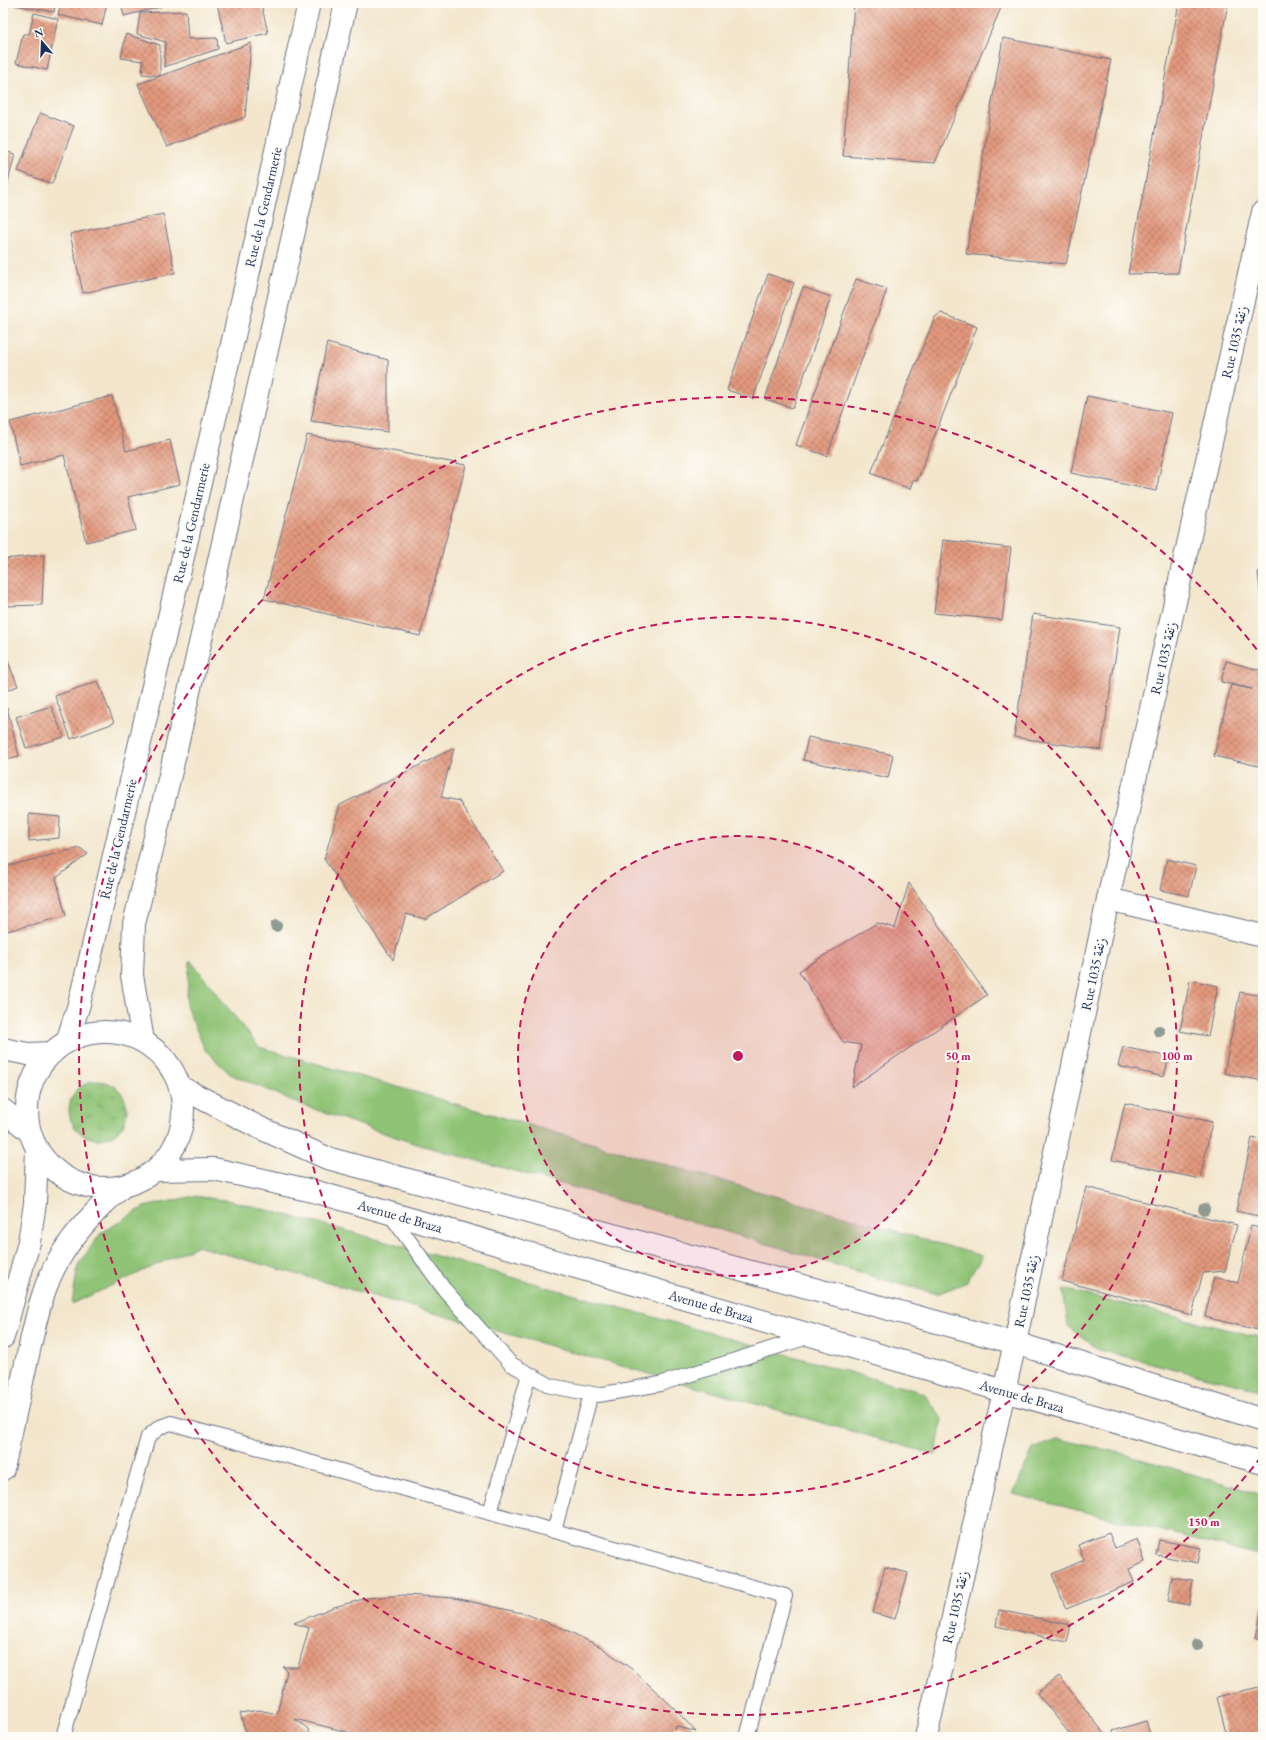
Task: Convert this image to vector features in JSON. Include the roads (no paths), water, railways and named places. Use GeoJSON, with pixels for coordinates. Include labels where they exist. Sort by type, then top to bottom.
{"type":"FeatureCollection","features":[{"type":"Feature","properties":{"kind":"main road","name":"Rue de la Gendarmerie"},"geometry":{"type":"LineString","coordinates":[[59,1047],[79,1004],[90,959],[250,266],[309,3]]}},
{"type":"Feature","properties":{"kind":"main road"},"geometry":{"type":"LineString","coordinates":[[143,1041],[132,975],[134,924],[346,3]]}},
{"type":"Feature","properties":{"kind":"main road","name":"Rue 1035 زنقة"},"geometry":{"type":"LineString","coordinates":[[926,1737],[1015,1343],[1108,899],[1263,212]]}},
{"type":"Feature","properties":{"kind":"main road"},"geometry":{"type":"LineString","coordinates":[[1108,899],[1263,936]]}},
{"type":"Feature","properties":{"kind":"main road"},"geometry":{"type":"LineString","coordinates":[[3,1049],[28,1054],[59,1047],[85,1035],[105,1032],[124,1034],[143,1041],[159,1053],[172,1068],[180,1087],[184,1109],[180,1132],[171,1153],[156,1170],[140,1180],[123,1186],[103,1188],[83,1185],[65,1177],[49,1165],[33,1140],[3,1110]]}},
{"type":"Feature","properties":{"kind":"main road"},"geometry":{"type":"LineString","coordinates":[[3,1337],[30,1234],[35,1203],[33,1140],[26,1114],[29,1092],[32,1080],[40,1066],[59,1047]]}},
{"type":"Feature","properties":{"kind":"main road"},"geometry":{"type":"LineString","coordinates":[[180,1087],[245,1121],[327,1158],[1015,1343],[1263,1420]]}},
{"type":"Feature","properties":{"kind":"main road","name":"Avenue de Braza"},"geometry":{"type":"LineString","coordinates":[[156,1170],[214,1170],[317,1192],[1004,1391],[1263,1462]]}},
{"type":"Feature","properties":{"kind":"main road"},"geometry":{"type":"LineString","coordinates":[[3,1469],[38,1309],[47,1282],[59,1258],[87,1221],[123,1186]]}},
{"type":"Feature","properties":{"kind":"lane"},"geometry":{"type":"LineString","coordinates":[[389,1213],[444,1290],[511,1364],[551,1386],[598,1395],[660,1384],[813,1336]]}},
{"type":"Feature","properties":{"kind":"lane"},"geometry":{"type":"LineString","coordinates":[[490,1513],[529,1374]]}},
{"type":"Feature","properties":{"kind":"lane"},"geometry":{"type":"LineString","coordinates":[[554,1531],[591,1394]]}},
{"type":"Feature","properties":{"kind":"lane"},"geometry":{"type":"LineString","coordinates":[[63,1737],[148,1437],[160,1427],[171,1423],[785,1596],[747,1737]]}}]}
